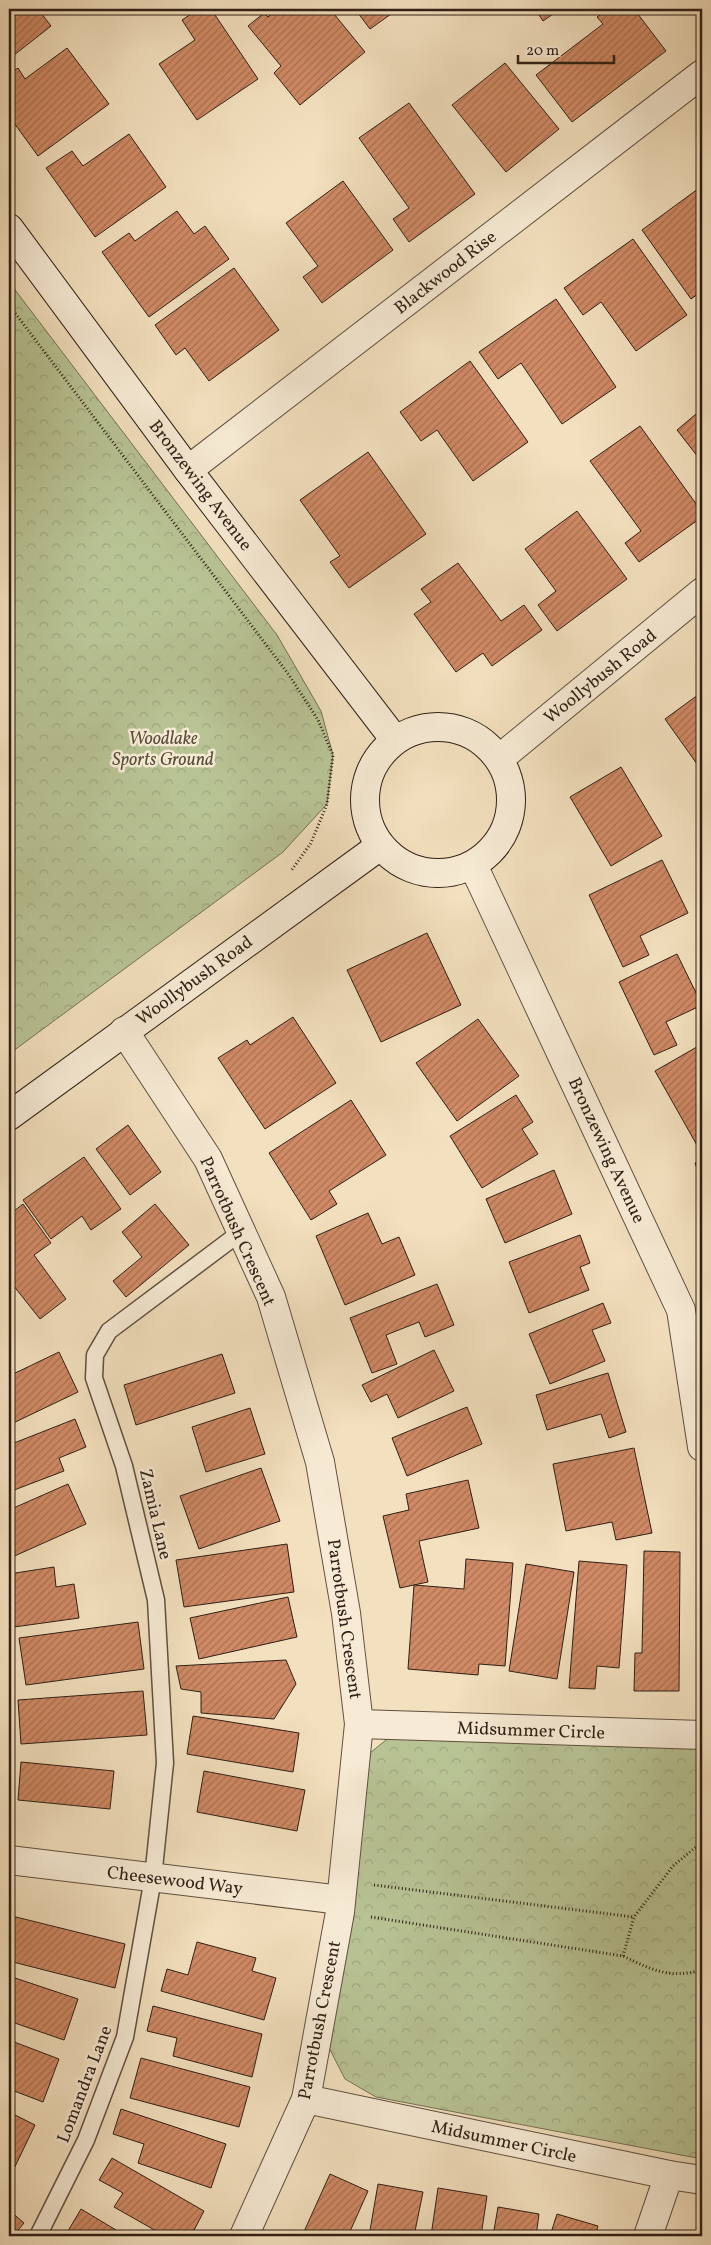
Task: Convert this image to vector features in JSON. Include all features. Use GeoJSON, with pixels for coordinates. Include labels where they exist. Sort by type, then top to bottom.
{"type":"FeatureCollection","features":[{"type":"Feature","properties":{"kind":"street","name":"Blackwood Rise"},"geometry":{"type":"LineString","coordinates":[[188,470],[702,74]]}},
{"type":"Feature","properties":{"kind":"street","name":"Bronzewing Avenue"},"geometry":{"type":"LineString","coordinates":[[9,228],[188,470],[395,740]]}},
{"type":"Feature","properties":{"kind":"street","name":"Woollybush Road"},"geometry":{"type":"LineString","coordinates":[[499,759],[702,592]]}},
{"type":"Feature","properties":{"kind":"street"},"geometry":{"type":"LineString","coordinates":[[439,726],[462,731],[483,742],[499,759],[509,781],[511,805],[505,829],[493,850],[473,865],[454,872],[434,874],[414,870],[395,860],[380,846],[369,825],[364,802],[368,778],[379,757],[395,740],[416,730],[439,726]]}},
{"type":"Feature","properties":{"kind":"street","name":"Woollybush Road"},"geometry":{"type":"LineString","coordinates":[[9,1116],[380,846]]}},
{"type":"Feature","properties":{"kind":"street","name":"Bronzewing Avenue"},"geometry":{"type":"LineString","coordinates":[[473,865],[681,1310],[702,1447]]}},
{"type":"Feature","properties":{"kind":"street","name":"Parrotbush Crescent"},"geometry":{"type":"LineString","coordinates":[[124,1031],[208,1158],[270,1297],[320,1462],[346,1612],[359,1724],[341,1898],[306,2099],[244,2236]]}},
{"type":"Feature","properties":{"kind":"street","name":"Midsummer Circle"},"geometry":{"type":"LineString","coordinates":[[359,1724],[702,1735]]}},
{"type":"Feature","properties":{"kind":"street","name":"Cheesewood Way"},"geometry":{"type":"LineString","coordinates":[[9,1860],[153,1878],[341,1898]]}},
{"type":"Feature","properties":{"kind":"street","name":"Midsummer Circle"},"geometry":{"type":"LineString","coordinates":[[306,2099],[669,2175],[702,2180]]}},
{"type":"Feature","properties":{"kind":"street"},"geometry":{"type":"LineString","coordinates":[[648,2236],[669,2175]]}},
{"type":"Feature","properties":{"kind":"lane","name":"Zamia Lane"},"geometry":{"type":"LineString","coordinates":[[153,1878],[165,1763],[156,1600],[124,1466],[94,1378],[95,1355],[109,1331],[241,1232]]}},
{"type":"Feature","properties":{"kind":"lane","name":"Lomandra Lane"},"geometry":{"type":"LineString","coordinates":[[38,2236],[86,2140],[125,2037],[153,1878]]}},
{"type":"Feature","properties":{"kind":"path"},"geometry":{"type":"LineString","coordinates":[[9,305],[289,675],[318,720],[333,755],[327,804],[311,843],[287,878]]}},
{"type":"Feature","properties":{"kind":"path"},"geometry":{"type":"LineString","coordinates":[[623,1956],[634,1917],[673,1866],[702,1842]]}},
{"type":"Feature","properties":{"kind":"path"},"geometry":{"type":"LineString","coordinates":[[341,1898],[634,1917]]}},
{"type":"Feature","properties":{"kind":"path"},"geometry":{"type":"LineString","coordinates":[[341,1898],[623,1956],[658,1973],[684,1975],[702,1970]]}},
{"type":"Feature","properties":{"kind":"green space","name":"Woodlake Sports Ground"},"geometry":{"type":"Polygon","coordinates":[[[9,282],[277,635],[321,711],[333,755],[327,804],[283,852],[9,1054],[9,282]]]}},
{"type":"Feature","properties":{"kind":"green space"},"geometry":{"type":"Polygon","coordinates":[[[391,1736],[702,1744],[702,2159],[376,2097],[345,2079],[323,2036],[360,1761],[391,1736]]]}},
{"type":"Feature","properties":{"kind":"building"},"geometry":{"type":"Polygon","coordinates":[[[9,9],[38,9],[51,26],[9,59],[9,9]]]}},
{"type":"Feature","properties":{"kind":"building"},"geometry":{"type":"Polygon","coordinates":[[[199,9],[211,9],[258,79],[197,120],[159,64],[195,40],[182,20],[199,9]]]}},
{"type":"Feature","properties":{"kind":"building"},"geometry":{"type":"Polygon","coordinates":[[[278,9],[330,9],[365,52],[300,105],[274,73],[281,66],[248,26],[264,13],[268,17],[278,9]]]}},
{"type":"Feature","properties":{"kind":"building"},"geometry":{"type":"Polygon","coordinates":[[[355,9],[398,9],[370,29],[355,9]]]}},
{"type":"Feature","properties":{"kind":"building"},"geometry":{"type":"Polygon","coordinates":[[[535,9],[560,9],[543,21],[535,9]]]}},
{"type":"Feature","properties":{"kind":"building"},"geometry":{"type":"Polygon","coordinates":[[[608,9],[634,9],[666,51],[572,122],[536,75],[603,24],[597,17],[608,9]]]}},
{"type":"Feature","properties":{"kind":"building"},"geometry":{"type":"Polygon","coordinates":[[[67,48],[109,104],[38,156],[9,116],[9,74],[18,68],[25,79],[67,48]]]}},
{"type":"Feature","properties":{"kind":"building"},"geometry":{"type":"Polygon","coordinates":[[[505,63],[559,129],[506,172],[452,105],[505,63]]]}},
{"type":"Feature","properties":{"kind":"building"},"geometry":{"type":"Polygon","coordinates":[[[409,103],[475,194],[409,242],[393,219],[409,208],[359,138],[409,103]]]}},
{"type":"Feature","properties":{"kind":"building"},"geometry":{"type":"Polygon","coordinates":[[[129,134],[166,187],[95,237],[46,168],[72,151],[83,166],[129,134]]]}},
{"type":"Feature","properties":{"kind":"building"},"geometry":{"type":"Polygon","coordinates":[[[343,181],[393,250],[322,303],[303,277],[318,266],[286,223],[343,181]]]}},
{"type":"Feature","properties":{"kind":"building"},"geometry":{"type":"Polygon","coordinates":[[[702,186],[702,291],[691,299],[642,230],[702,186]]]}},
{"type":"Feature","properties":{"kind":"building"},"geometry":{"type":"Polygon","coordinates":[[[177,211],[194,234],[205,226],[229,259],[149,317],[102,252],[129,233],[135,241],[177,211]]]}},
{"type":"Feature","properties":{"kind":"building"},"geometry":{"type":"Polygon","coordinates":[[[633,239],[687,315],[636,351],[601,302],[583,315],[564,288],[633,239]]]}},
{"type":"Feature","properties":{"kind":"building"},"geometry":{"type":"Polygon","coordinates":[[[234,268],[279,330],[209,381],[185,348],[176,355],[155,325],[234,268]]]}},
{"type":"Feature","properties":{"kind":"building"},"geometry":{"type":"Polygon","coordinates":[[[556,299],[616,387],[562,424],[521,363],[498,379],[479,352],[556,299]]]}},
{"type":"Feature","properties":{"kind":"building"},"geometry":{"type":"Polygon","coordinates":[[[470,361],[528,442],[473,481],[437,430],[421,441],[400,412],[470,361]]]}},
{"type":"Feature","properties":{"kind":"building"},"geometry":{"type":"Polygon","coordinates":[[[702,409],[702,462],[677,430],[702,409]]]}},
{"type":"Feature","properties":{"kind":"building"},"geometry":{"type":"Polygon","coordinates":[[[640,426],[702,512],[702,517],[639,562],[625,543],[641,531],[590,461],[640,426]]]}},
{"type":"Feature","properties":{"kind":"building"},"geometry":{"type":"Polygon","coordinates":[[[368,452],[426,534],[349,588],[330,562],[340,556],[300,500],[368,452]]]}},
{"type":"Feature","properties":{"kind":"building"},"geometry":{"type":"Polygon","coordinates":[[[577,511],[627,579],[557,631],[538,605],[556,591],[525,549],[577,511]]]}},
{"type":"Feature","properties":{"kind":"building"},"geometry":{"type":"Polygon","coordinates":[[[458,563],[501,621],[524,605],[542,630],[492,666],[483,653],[456,672],[414,614],[431,602],[421,589],[458,563]]]}},
{"type":"Feature","properties":{"kind":"building"},"geometry":{"type":"Polygon","coordinates":[[[702,692],[702,771],[665,719],[702,692]]]}},
{"type":"Feature","properties":{"kind":"building"},"geometry":{"type":"Polygon","coordinates":[[[621,767],[662,836],[611,866],[570,797],[621,767]]]}},
{"type":"Feature","properties":{"kind":"building"},"geometry":{"type":"Polygon","coordinates":[[[662,860],[688,913],[640,936],[649,955],[623,967],[589,895],[662,860]]]}},
{"type":"Feature","properties":{"kind":"building"},"geometry":{"type":"Polygon","coordinates":[[[427,933],[461,1005],[381,1042],[347,970],[427,933]]]}},
{"type":"Feature","properties":{"kind":"building"},"geometry":{"type":"Polygon","coordinates":[[[677,954],[702,1005],[666,1022],[677,1045],[654,1055],[619,982],[677,954]]]}},
{"type":"Feature","properties":{"kind":"building"},"geometry":{"type":"Polygon","coordinates":[[[293,1017],[336,1083],[265,1129],[218,1058],[247,1040],[250,1045],[293,1017]]]}},
{"type":"Feature","properties":{"kind":"building"},"geometry":{"type":"Polygon","coordinates":[[[478,1019],[519,1076],[457,1121],[416,1063],[478,1019]]]}},
{"type":"Feature","properties":{"kind":"building"},"geometry":{"type":"Polygon","coordinates":[[[702,1044],[702,1145],[698,1147],[655,1071],[702,1044]]]}},
{"type":"Feature","properties":{"kind":"building"},"geometry":{"type":"Polygon","coordinates":[[[516,1095],[533,1122],[522,1129],[538,1154],[482,1188],[450,1136],[516,1095]]]}},
{"type":"Feature","properties":{"kind":"building"},"geometry":{"type":"Polygon","coordinates":[[[351,1100],[386,1155],[329,1191],[337,1204],[311,1220],[269,1153],[351,1100]]]}},
{"type":"Feature","properties":{"kind":"building"},"geometry":{"type":"Polygon","coordinates":[[[128,1125],[161,1172],[130,1195],[96,1149],[128,1125]]]}},
{"type":"Feature","properties":{"kind":"building"},"geometry":{"type":"Polygon","coordinates":[[[84,1157],[121,1209],[91,1230],[82,1216],[51,1239],[23,1200],[84,1157]]]}},
{"type":"Feature","properties":{"kind":"building"},"geometry":{"type":"Polygon","coordinates":[[[702,1160],[702,1184],[695,1163],[702,1160]]]}},
{"type":"Feature","properties":{"kind":"building"},"geometry":{"type":"Polygon","coordinates":[[[554,1170],[572,1214],[505,1243],[486,1199],[554,1170]]]}},
{"type":"Feature","properties":{"kind":"building"},"geometry":{"type":"Polygon","coordinates":[[[23,1204],[51,1243],[34,1255],[66,1299],[40,1319],[9,1280],[9,1215],[23,1204]]]}},
{"type":"Feature","properties":{"kind":"building"},"geometry":{"type":"Polygon","coordinates":[[[155,1204],[189,1245],[126,1297],[113,1281],[142,1257],[122,1232],[155,1204]]]}},
{"type":"Feature","properties":{"kind":"building"},"geometry":{"type":"Polygon","coordinates":[[[368,1213],[382,1244],[399,1237],[415,1275],[345,1305],[316,1236],[368,1213]]]}},
{"type":"Feature","properties":{"kind":"building"},"geometry":{"type":"Polygon","coordinates":[[[580,1235],[590,1263],[580,1267],[589,1290],[529,1313],[509,1262],[580,1235]]]}},
{"type":"Feature","properties":{"kind":"building"},"geometry":{"type":"Polygon","coordinates":[[[437,1284],[454,1325],[425,1337],[419,1322],[386,1335],[397,1364],[372,1373],[350,1318],[437,1284]]]}},
{"type":"Feature","properties":{"kind":"building"},"geometry":{"type":"Polygon","coordinates":[[[603,1303],[611,1323],[592,1330],[605,1361],[550,1384],[529,1334],[603,1303]]]}},
{"type":"Feature","properties":{"kind":"building"},"geometry":{"type":"Polygon","coordinates":[[[434,1350],[454,1391],[398,1418],[387,1394],[371,1402],[362,1385],[434,1350]]]}},
{"type":"Feature","properties":{"kind":"building"},"geometry":{"type":"Polygon","coordinates":[[[59,1352],[78,1392],[9,1425],[9,1376],[59,1352]]]}},
{"type":"Feature","properties":{"kind":"building"},"geometry":{"type":"Polygon","coordinates":[[[222,1354],[235,1393],[136,1425],[124,1385],[222,1354]]]}},
{"type":"Feature","properties":{"kind":"building"},"geometry":{"type":"Polygon","coordinates":[[[608,1373],[626,1432],[609,1438],[601,1414],[547,1430],[536,1395],[608,1373]]]}},
{"type":"Feature","properties":{"kind":"building"},"geometry":{"type":"Polygon","coordinates":[[[467,1407],[482,1444],[407,1476],[392,1438],[467,1407]]]}},
{"type":"Feature","properties":{"kind":"building"},"geometry":{"type":"Polygon","coordinates":[[[250,1408],[265,1454],[206,1472],[192,1427],[250,1408]]]}},
{"type":"Feature","properties":{"kind":"building"},"geometry":{"type":"Polygon","coordinates":[[[75,1419],[86,1447],[59,1458],[64,1471],[9,1492],[9,1445],[75,1419]]]}},
{"type":"Feature","properties":{"kind":"building"},"geometry":{"type":"Polygon","coordinates":[[[634,1448],[652,1533],[616,1540],[612,1522],[566,1531],[553,1464],[634,1448]]]}},
{"type":"Feature","properties":{"kind":"building"},"geometry":{"type":"Polygon","coordinates":[[[261,1468],[280,1521],[199,1549],[180,1496],[261,1468]]]}},
{"type":"Feature","properties":{"kind":"building"},"geometry":{"type":"Polygon","coordinates":[[[468,1480],[479,1528],[419,1541],[428,1582],[400,1588],[383,1516],[409,1510],[406,1494],[468,1480]]]}},
{"type":"Feature","properties":{"kind":"building"},"geometry":{"type":"Polygon","coordinates":[[[68,1484],[86,1524],[10,1558],[9,1510],[68,1484]]]}},
{"type":"Feature","properties":{"kind":"building"},"geometry":{"type":"Polygon","coordinates":[[[287,1544],[294,1592],[184,1607],[176,1560],[287,1544]]]}},
{"type":"Feature","properties":{"kind":"building"},"geometry":{"type":"Polygon","coordinates":[[[644,1551],[680,1552],[679,1691],[634,1691],[635,1653],[642,1653],[644,1551]]]}},
{"type":"Feature","properties":{"kind":"building"},"geometry":{"type":"Polygon","coordinates":[[[466,1559],[513,1563],[505,1666],[479,1664],[478,1675],[408,1669],[414,1585],[464,1589],[466,1559]]]}},
{"type":"Feature","properties":{"kind":"building"},"geometry":{"type":"Polygon","coordinates":[[[579,1561],[627,1565],[619,1668],[597,1666],[595,1689],[569,1688],[579,1561]]]}},
{"type":"Feature","properties":{"kind":"building"},"geometry":{"type":"Polygon","coordinates":[[[526,1564],[574,1572],[557,1679],[509,1671],[526,1564]]]}},
{"type":"Feature","properties":{"kind":"building"},"geometry":{"type":"Polygon","coordinates":[[[54,1567],[56,1587],[74,1584],[79,1618],[14,1627],[9,1574],[54,1567]]]}},
{"type":"Feature","properties":{"kind":"building"},"geometry":{"type":"Polygon","coordinates":[[[288,1597],[297,1637],[199,1659],[190,1618],[288,1597]]]}},
{"type":"Feature","properties":{"kind":"building"},"geometry":{"type":"Polygon","coordinates":[[[138,1622],[144,1669],[26,1685],[19,1638],[138,1622]]]}},
{"type":"Feature","properties":{"kind":"building"},"geometry":{"type":"Polygon","coordinates":[[[286,1660],[296,1684],[274,1719],[201,1713],[201,1692],[181,1689],[176,1666],[286,1660]]]}},
{"type":"Feature","properties":{"kind":"building"},"geometry":{"type":"Polygon","coordinates":[[[143,1691],[147,1735],[21,1744],[18,1700],[143,1691]]]}},
{"type":"Feature","properties":{"kind":"building"},"geometry":{"type":"Polygon","coordinates":[[[193,1716],[299,1733],[293,1772],[187,1754],[193,1716]]]}},
{"type":"Feature","properties":{"kind":"building"},"geometry":{"type":"Polygon","coordinates":[[[21,1762],[114,1771],[110,1809],[18,1800],[21,1762]]]}},
{"type":"Feature","properties":{"kind":"building"},"geometry":{"type":"Polygon","coordinates":[[[204,1771],[305,1790],[297,1831],[197,1812],[204,1771]]]}},
{"type":"Feature","properties":{"kind":"building"},"geometry":{"type":"Polygon","coordinates":[[[12,1916],[125,1944],[115,1988],[9,1961],[9,1929],[12,1916]]]}},
{"type":"Feature","properties":{"kind":"building"},"geometry":{"type":"Polygon","coordinates":[[[197,1942],[256,1958],[252,1971],[276,1978],[264,2020],[161,1991],[167,1969],[188,1975],[197,1942]]]}},
{"type":"Feature","properties":{"kind":"building"},"geometry":{"type":"Polygon","coordinates":[[[9,1976],[78,1999],[64,2040],[9,2021],[9,1976]]]}},
{"type":"Feature","properties":{"kind":"building"},"geometry":{"type":"Polygon","coordinates":[[[153,2006],[262,2034],[252,2077],[173,2056],[177,2038],[147,2031],[153,2006]]]}},
{"type":"Feature","properties":{"kind":"building"},"geometry":{"type":"Polygon","coordinates":[[[9,2040],[59,2059],[43,2102],[9,2089],[9,2040]]]}},
{"type":"Feature","properties":{"kind":"building"},"geometry":{"type":"Polygon","coordinates":[[[141,2058],[250,2087],[239,2127],[130,2098],[141,2058]]]}},
{"type":"Feature","properties":{"kind":"building"},"geometry":{"type":"Polygon","coordinates":[[[121,2109],[226,2144],[211,2188],[138,2163],[144,2144],[113,2134],[121,2109]]]}},
{"type":"Feature","properties":{"kind":"building"},"geometry":{"type":"Polygon","coordinates":[[[9,2112],[35,2125],[9,2179],[9,2112]]]}},
{"type":"Feature","properties":{"kind":"building"},"geometry":{"type":"Polygon","coordinates":[[[112,2158],[204,2211],[191,2236],[165,2236],[114,2207],[123,2193],[99,2180],[112,2158]]]}},
{"type":"Feature","properties":{"kind":"building"},"geometry":{"type":"Polygon","coordinates":[[[330,2174],[368,2191],[348,2236],[302,2236],[330,2174]]]}},
{"type":"Feature","properties":{"kind":"building"},"geometry":{"type":"Polygon","coordinates":[[[378,2184],[423,2192],[414,2236],[369,2236],[378,2184]]]}},
{"type":"Feature","properties":{"kind":"building"},"geometry":{"type":"Polygon","coordinates":[[[438,2188],[487,2196],[481,2236],[431,2236],[438,2188]]]}},
{"type":"Feature","properties":{"kind":"building"},"geometry":{"type":"Polygon","coordinates":[[[498,2207],[539,2214],[536,2236],[493,2236],[498,2207]]]}},
{"type":"Feature","properties":{"kind":"building"},"geometry":{"type":"Polygon","coordinates":[[[81,2209],[126,2236],[65,2236],[81,2209]]]}},
{"type":"Feature","properties":{"kind":"building"},"geometry":{"type":"Polygon","coordinates":[[[9,2210],[24,2223],[13,2236],[9,2236],[9,2210]]]}},
{"type":"Feature","properties":{"kind":"building"},"geometry":{"type":"Polygon","coordinates":[[[557,2214],[598,2226],[595,2236],[550,2236],[557,2214]]]}}]}
